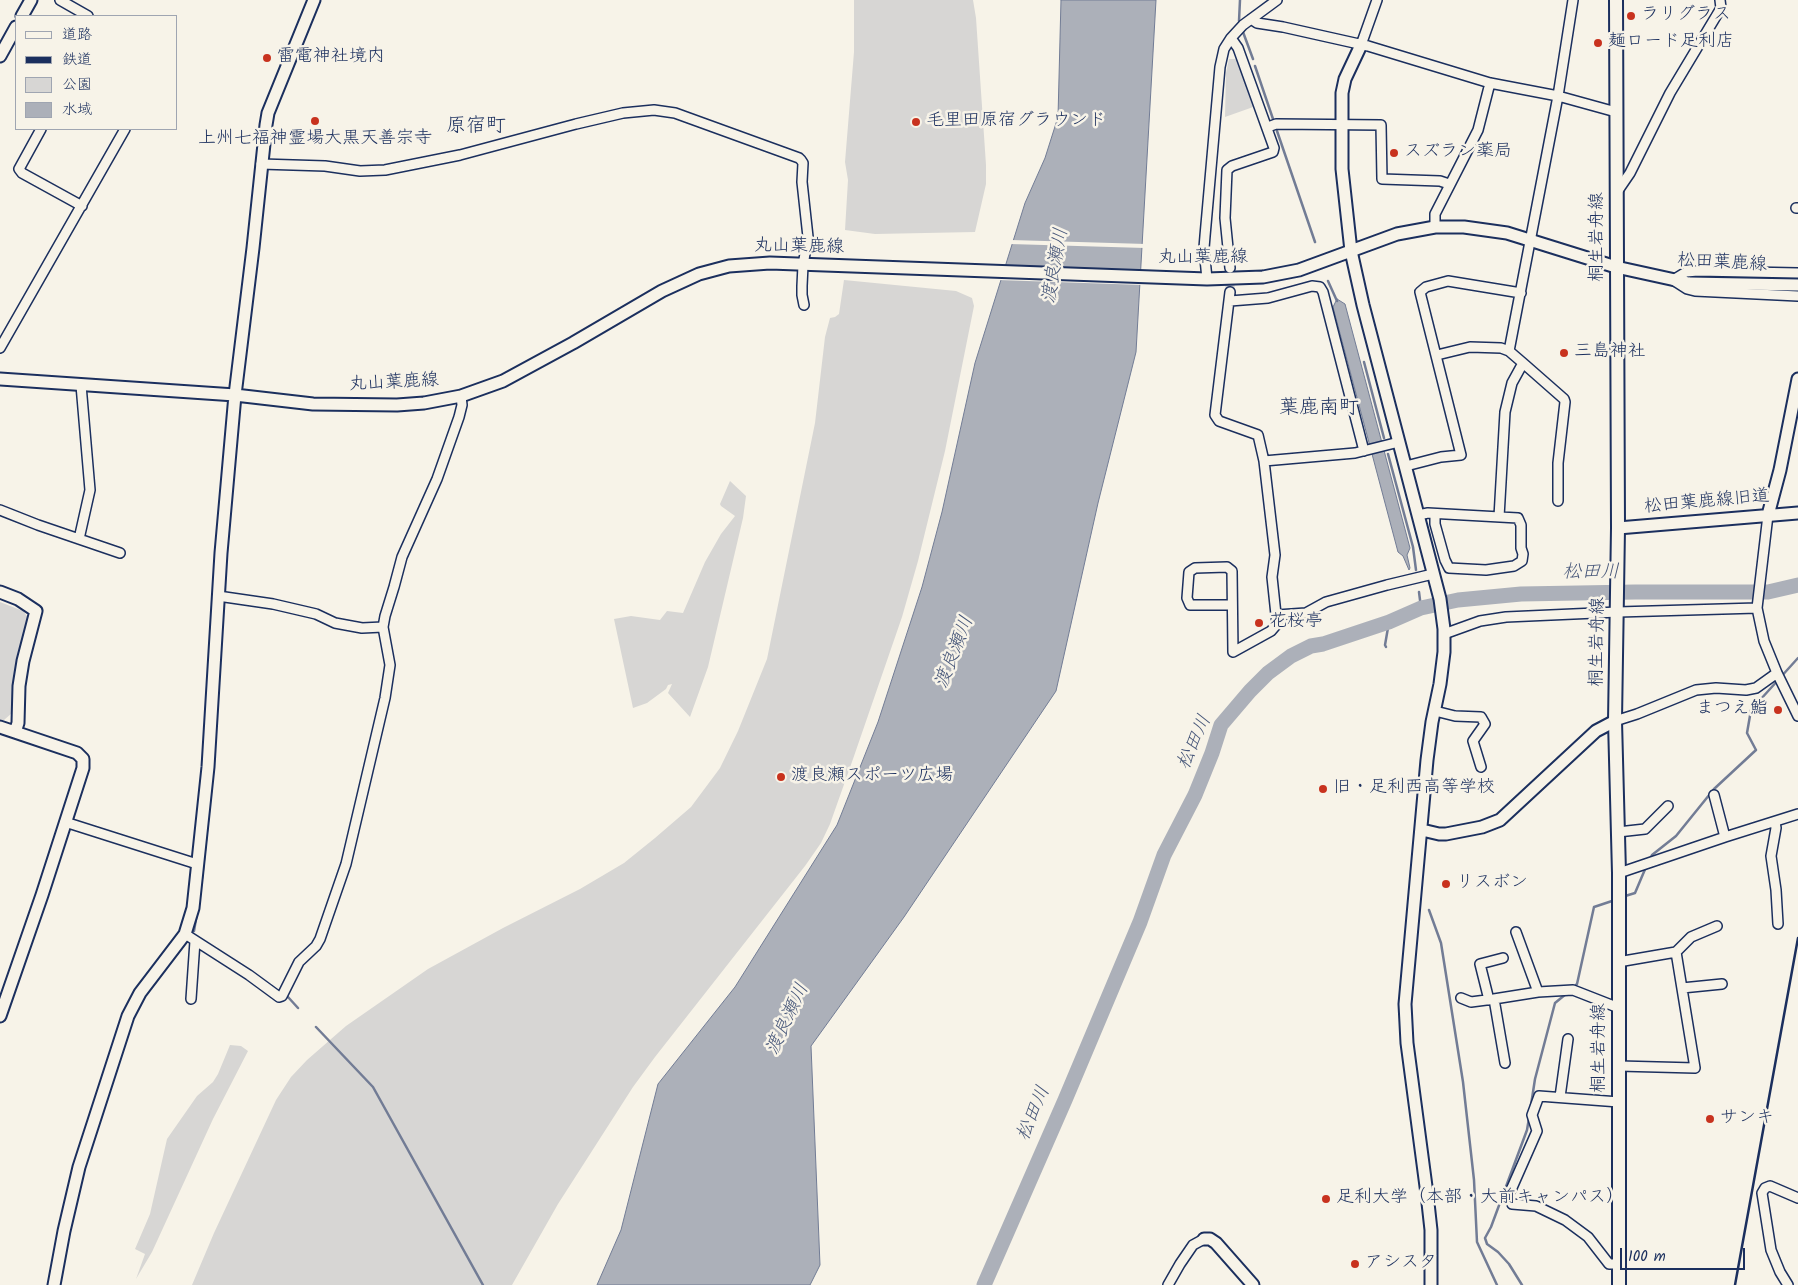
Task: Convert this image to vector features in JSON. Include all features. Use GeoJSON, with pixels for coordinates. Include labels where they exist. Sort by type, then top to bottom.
{"type":"FeatureCollection","features":[{"type":"Feature","properties":{"kind":"main road","name":"桐生岩舟線"},"geometry":{"type":"LineString","coordinates":[[1616,0],[1618,609],[1615,721],[1619,873],[1619,1285]]}},
{"type":"Feature","properties":{"kind":"street"},"geometry":{"type":"LineString","coordinates":[[23,15],[31,0]]}},
{"type":"Feature","properties":{"kind":"street"},"geometry":{"type":"LineString","coordinates":[[60,0],[86,15]]}},
{"type":"Feature","properties":{"kind":"street"},"geometry":{"type":"LineString","coordinates":[[54,1285],[79,1167],[128,1016],[140,993],[186,934],[193,908],[208,767],[218,596],[235,395],[261,164],[268,113],[314,0]]}},
{"type":"Feature","properties":{"kind":"street"},"geometry":{"type":"LineString","coordinates":[[1201,278],[1220,67],[1224,49],[1231,38],[1277,0]]}},
{"type":"Feature","properties":{"kind":"street"},"geometry":{"type":"LineString","coordinates":[[1377,0],[1361,45],[1345,79],[1342,93],[1342,169],[1351,251],[1363,305],[1437,587],[1444,631],[1440,684],[1428,760],[1405,1004],[1407,1043],[1431,1230],[1431,1285]]}},
{"type":"Feature","properties":{"kind":"street"},"geometry":{"type":"LineString","coordinates":[[1509,351],[1558,96],[1573,0]]}},
{"type":"Feature","properties":{"kind":"street"},"geometry":{"type":"LineString","coordinates":[[1617,192],[1630,173],[1670,93],[1721,8],[1720,0]]}},
{"type":"Feature","properties":{"kind":"street"},"geometry":{"type":"LineString","coordinates":[[1252,19],[1257,23],[1292,28],[1361,45],[1490,83],[1558,96],[1616,112]]}},
{"type":"Feature","properties":{"kind":"street"},"geometry":{"type":"LineString","coordinates":[[0,56],[15,29]]}},
{"type":"Feature","properties":{"kind":"street"},"geometry":{"type":"LineString","coordinates":[[1230,268],[1225,218],[1227,170],[1232,166],[1273,152],[1274,148],[1238,48],[1231,38]]}},
{"type":"Feature","properties":{"kind":"street"},"geometry":{"type":"LineString","coordinates":[[1435,227],[1435,214],[1478,130],[1490,83]]}},
{"type":"Feature","properties":{"kind":"street"},"geometry":{"type":"LineString","coordinates":[[261,164],[325,166],[360,171],[385,170],[460,155],[614,115],[654,110],[675,113],[801,160],[803,166],[802,182],[809,265],[802,295],[804,305]]}},
{"type":"Feature","properties":{"kind":"street"},"geometry":{"type":"LineString","coordinates":[[1268,127],[1276,124],[1381,125],[1382,179],[1440,181],[1449,184]]}},
{"type":"Feature","properties":{"kind":"street"},"geometry":{"type":"LineString","coordinates":[[40,130],[19,169],[22,173],[82,206]]}},
{"type":"Feature","properties":{"kind":"street"},"geometry":{"type":"LineString","coordinates":[[0,348],[124,130]]}},
{"type":"Feature","properties":{"kind":"street","name":"丸山葉鹿線"},"geometry":{"type":"LineString","coordinates":[[0,379],[235,395],[313,404],[397,405],[424,403],[485,389],[515,375],[662,291],[699,274],[729,266],[809,265],[1201,278],[1263,277],[1299,270],[1397,234],[1435,227],[1464,227],[1486,229],[1531,240],[1616,267]]}},
{"type":"Feature","properties":{"kind":"street","name":"松田葉鹿線"},"geometry":{"type":"LineString","coordinates":[[1616,267],[1689,283],[1798,285]]}},
{"type":"Feature","properties":{"kind":"street"},"geometry":{"type":"LineString","coordinates":[[1798,273],[1698,271],[1686,272],[1673,280],[1694,291],[1798,296]]}},
{"type":"Feature","properties":{"kind":"street"},"geometry":{"type":"LineString","coordinates":[[1406,466],[1441,457],[1461,455],[1437,355],[1420,296],[1422,289],[1448,281],[1521,293]]}},
{"type":"Feature","properties":{"kind":"street"},"geometry":{"type":"LineString","coordinates":[[1232,605],[1190,605],[1187,598],[1189,572],[1195,568],[1227,567],[1232,572],[1233,652],[1271,631],[1277,624],[1272,577],[1275,555],[1264,461],[1258,435],[1219,421],[1215,414],[1230,297],[1268,298],[1312,286],[1320,287],[1367,450]]}},
{"type":"Feature","properties":{"kind":"street"},"geometry":{"type":"LineString","coordinates":[[1437,355],[1470,347],[1501,348],[1509,351],[1561,396],[1565,402],[1558,463],[1558,501]]}},
{"type":"Feature","properties":{"kind":"street"},"geometry":{"type":"LineString","coordinates":[[1499,517],[1505,412],[1512,383],[1522,362]]}},
{"type":"Feature","properties":{"kind":"street"},"geometry":{"type":"LineString","coordinates":[[1798,379],[1780,470],[1768,515],[1757,606],[1764,641],[1798,716]]}},
{"type":"Feature","properties":{"kind":"street"},"geometry":{"type":"LineString","coordinates":[[79,539],[90,490],[81,385]]}},
{"type":"Feature","properties":{"kind":"street"},"geometry":{"type":"LineString","coordinates":[[186,934],[279,997],[282,996],[299,962],[316,946],[346,864],[385,698],[390,665],[383,627],[385,616],[402,557],[437,479],[459,417],[462,405],[461,396]]}},
{"type":"Feature","properties":{"kind":"street"},"geometry":{"type":"LineString","coordinates":[[1264,461],[1355,454],[1399,442]]}},
{"type":"Feature","properties":{"kind":"street"},"geometry":{"type":"LineString","coordinates":[[0,510],[38,526],[120,553]]}},
{"type":"Feature","properties":{"kind":"street","name":"松田葉鹿線旧道"},"geometry":{"type":"LineString","coordinates":[[1618,528],[1798,513]]}},
{"type":"Feature","properties":{"kind":"street"},"geometry":{"type":"LineString","coordinates":[[1418,515],[1435,514],[1518,518],[1520,521],[1522,561],[1514,566],[1495,569],[1449,568],[1435,524],[1435,514]]}},
{"type":"Feature","properties":{"kind":"street"},"geometry":{"type":"LineString","coordinates":[[1277,615],[1306,613],[1326,602],[1433,574]]}},
{"type":"Feature","properties":{"kind":"street"},"geometry":{"type":"LineString","coordinates":[[0,592],[18,599],[36,611],[23,660],[19,686],[18,723],[15,732]]}},
{"type":"Feature","properties":{"kind":"street"},"geometry":{"type":"LineString","coordinates":[[218,596],[273,604],[316,614],[335,623],[362,628],[383,627]]}},
{"type":"Feature","properties":{"kind":"street"},"geometry":{"type":"LineString","coordinates":[[1444,631],[1480,621],[1506,617],[1618,609],[1757,606]]}},
{"type":"Feature","properties":{"kind":"street"},"geometry":{"type":"LineString","coordinates":[[1422,830],[1446,834],[1482,827],[1500,820],[1596,731],[1615,721],[1696,690],[1716,688],[1746,690],[1756,688],[1777,673]]}},
{"type":"Feature","properties":{"kind":"street"},"geometry":{"type":"LineString","coordinates":[[1435,711],[1455,716],[1481,717],[1485,724],[1473,741],[1481,767]]}},
{"type":"Feature","properties":{"kind":"street"},"geometry":{"type":"LineString","coordinates":[[0,727],[77,753],[83,759],[83,768],[66,822],[0,1016]]}},
{"type":"Feature","properties":{"kind":"street"},"geometry":{"type":"LineString","coordinates":[[1714,795],[1725,837]]}},
{"type":"Feature","properties":{"kind":"street"},"geometry":{"type":"LineString","coordinates":[[1618,832],[1645,828],[1668,806]]}},
{"type":"Feature","properties":{"kind":"street"},"geometry":{"type":"LineString","coordinates":[[1619,873],[1798,814]]}},
{"type":"Feature","properties":{"kind":"street"},"geometry":{"type":"LineString","coordinates":[[66,822],[197,864]]}},
{"type":"Feature","properties":{"kind":"street"},"geometry":{"type":"LineString","coordinates":[[1775,822],[1776,828],[1771,856],[1778,924]]}},
{"type":"Feature","properties":{"kind":"street"},"geometry":{"type":"LineString","coordinates":[[1618,962],[1676,952],[1691,937],[1717,926]]}},
{"type":"Feature","properties":{"kind":"street"},"geometry":{"type":"LineString","coordinates":[[1516,932],[1538,992]]}},
{"type":"Feature","properties":{"kind":"street"},"geometry":{"type":"LineString","coordinates":[[191,999],[196,941]]}},
{"type":"Feature","properties":{"kind":"street"},"geometry":{"type":"LineString","coordinates":[[1619,1066],[1695,1068],[1676,952]]}},
{"type":"Feature","properties":{"kind":"street"},"geometry":{"type":"LineString","coordinates":[[1503,958],[1480,964],[1491,999],[1505,1063]]}},
{"type":"Feature","properties":{"kind":"street"},"geometry":{"type":"LineString","coordinates":[[1682,988],[1722,984]]}},
{"type":"Feature","properties":{"kind":"street"},"geometry":{"type":"LineString","coordinates":[[1461,998],[1471,1002],[1538,992],[1574,990],[1618,1008]]}},
{"type":"Feature","properties":{"kind":"street"},"geometry":{"type":"LineString","coordinates":[[1560,1097],[1568,1039]]}},
{"type":"Feature","properties":{"kind":"street"},"geometry":{"type":"LineString","coordinates":[[1512,1190],[1537,1131],[1532,1115],[1539,1096],[1619,1102]]}},
{"type":"Feature","properties":{"kind":"street"},"geometry":{"type":"LineString","coordinates":[[1788,1285],[1770,1250],[1762,1193],[1765,1188],[1770,1186],[1798,1198]]}},
{"type":"Feature","properties":{"kind":"street"},"geometry":{"type":"LineString","coordinates":[[1512,1204],[1536,1206],[1565,1220],[1588,1237],[1609,1264],[1619,1264]]}},
{"type":"Feature","properties":{"kind":"street"},"geometry":{"type":"LineString","coordinates":[[1168,1285],[1194,1245],[1204,1239],[1210,1239],[1216,1243],[1252,1285]]}},
{"type":"Feature","properties":{"kind":"green space","name":"毛里田原宿グラウンド"},"geometry":{"type":"Polygon","coordinates":[[[854,0],[973,0],[976,18],[986,165],[986,184],[975,232],[875,234],[845,230],[848,180],[845,162],[854,52],[854,0]]]}},
{"type":"Feature","properties":{"kind":"green space"},"geometry":{"type":"Polygon","coordinates":[[[1229,59],[1241,62],[1256,106],[1225,117],[1226,73],[1229,59]]]}},
{"type":"Feature","properties":{"kind":"green space","name":"渡良瀬スポーツ広場"},"geometry":{"type":"Polygon","coordinates":[[[844,280],[956,291],[972,298],[974,306],[945,451],[918,561],[902,617],[830,824],[821,843],[633,1087],[558,1204],[512,1285],[192,1285],[276,1100],[291,1077],[307,1060],[346,1026],[428,969],[580,889],[624,863],[691,807],[720,768],[738,731],[767,659],[815,423],[825,337],[830,318],[839,314],[844,280]]]}},
{"type":"Feature","properties":{"kind":"green space"},"geometry":{"type":"Polygon","coordinates":[[[730,481],[746,496],[743,518],[708,667],[690,717],[668,693],[672,684],[668,685],[666,689],[647,703],[633,708],[614,619],[631,616],[660,620],[667,611],[683,613],[705,562],[721,534],[735,516],[720,504],[730,481]]]}},
{"type":"Feature","properties":{"kind":"green space"},"geometry":{"type":"Polygon","coordinates":[[[0,602],[23,611],[27,616],[14,677],[12,713],[4,720],[0,720],[0,602]]]}},
{"type":"Feature","properties":{"kind":"green space"},"geometry":{"type":"Polygon","coordinates":[[[230,1045],[241,1046],[248,1051],[213,1119],[152,1252],[136,1279],[145,1254],[135,1249],[150,1214],[167,1139],[197,1096],[213,1082],[230,1045]]]}},
{"type":"Feature","properties":{"kind":"water","name":"渡良瀬川"},"geometry":{"type":"Polygon","coordinates":[[[1061,0],[1156,0],[1136,352],[1098,503],[1056,691],[904,917],[811,1046],[820,1265],[810,1285],[597,1285],[621,1230],[658,1084],[735,987],[837,825],[878,722],[922,587],[942,512],[975,363],[1025,203],[1045,158],[1058,117],[1061,0]]]}},
{"type":"Feature","properties":{"kind":"water"},"geometry":{"type":"Polygon","coordinates":[[[1337,299],[1345,304],[1410,548],[1407,555],[1409,570],[1403,556],[1398,552],[1333,307],[1337,299]]]}},
{"type":"Feature","properties":{"kind":"pier"},"geometry":{"type":"Polygon","coordinates":[[[1011,240],[1146,244],[1145,248],[1010,244],[1011,240]]]}},
{"type":"Feature","properties":{"kind":"pier"},"geometry":{"type":"Polygon","coordinates":[[[1002,268],[1144,273],[1143,285],[998,280],[1002,268]]]}},
{"type":"Feature","properties":{"kind":"waterway"},"geometry":{"type":"LineString","coordinates":[[1239,21],[1240,0]]}},
{"type":"Feature","properties":{"kind":"waterway"},"geometry":{"type":"LineString","coordinates":[[1243,32],[1253,59]]}},
{"type":"Feature","properties":{"kind":"waterway"},"geometry":{"type":"LineString","coordinates":[[1255,66],[1273,119]]}},
{"type":"Feature","properties":{"kind":"waterway"},"geometry":{"type":"LineString","coordinates":[[1277,131],[1315,242]]}},
{"type":"Feature","properties":{"kind":"waterway"},"geometry":{"type":"LineString","coordinates":[[1328,281],[1337,301]]}},
{"type":"Feature","properties":{"kind":"waterway"},"geometry":{"type":"LineString","coordinates":[[1364,362],[1384,438]]}},
{"type":"Feature","properties":{"kind":"waterway"},"geometry":{"type":"LineString","coordinates":[[1388,454],[1413,547],[1416,570]]}},
{"type":"Feature","properties":{"kind":"waterway","name":"松田川"},"geometry":{"type":"LineString","coordinates":[[984,1285],[1140,922],[1164,855],[1195,795],[1221,725],[1268,673],[1291,656],[1311,646],[1323,644],[1389,622],[1421,608],[1458,600],[1521,594],[1768,592],[1798,585]]}},
{"type":"Feature","properties":{"kind":"waterway"},"geometry":{"type":"LineString","coordinates":[[1419,592],[1421,608]]}},
{"type":"Feature","properties":{"kind":"waterway"},"geometry":{"type":"LineString","coordinates":[[1386,647],[1389,622]]}},
{"type":"Feature","properties":{"kind":"waterway"},"geometry":{"type":"LineString","coordinates":[[1650,859],[1652,855],[1676,836],[1714,789],[1756,750],[1747,733],[1751,710],[1798,658]]}},
{"type":"Feature","properties":{"kind":"waterway"},"geometry":{"type":"LineString","coordinates":[[202,878],[211,791]]}},
{"type":"Feature","properties":{"kind":"waterway"},"geometry":{"type":"LineString","coordinates":[[1622,897],[1635,893],[1646,867]]}},
{"type":"Feature","properties":{"kind":"waterway"},"geometry":{"type":"LineString","coordinates":[[1574,987],[1577,984],[1594,907],[1615,900]]}},
{"type":"Feature","properties":{"kind":"waterway"},"geometry":{"type":"LineString","coordinates":[[1429,910],[1441,943],[1463,1082],[1474,1180],[1477,1242],[1497,1285]]}},
{"type":"Feature","properties":{"kind":"waterway"},"geometry":{"type":"LineString","coordinates":[[194,931],[197,913]]}},
{"type":"Feature","properties":{"kind":"waterway"},"geometry":{"type":"LineString","coordinates":[[1531,1105],[1535,1079],[1555,1003],[1566,994]]}},
{"type":"Feature","properties":{"kind":"waterway"},"geometry":{"type":"LineString","coordinates":[[288,997],[298,1008]]}},
{"type":"Feature","properties":{"kind":"waterway"},"geometry":{"type":"LineString","coordinates":[[316,1027],[373,1087],[483,1285]]}},
{"type":"Feature","properties":{"kind":"waterway"},"geometry":{"type":"LineString","coordinates":[[1522,1285],[1509,1264],[1487,1244],[1485,1238],[1491,1227],[1527,1130],[1529,1118]]}},
{"type":"Feature","properties":{"kind":"tunnel"},"geometry":{"type":"LineString","coordinates":[[1230,268],[1230,292]]}},
{"type":"Feature","properties":{"kind":"railway"},"geometry":{"type":"LineString","coordinates":[[1735,1285],[1798,938]]}},
{"type":"Feature","properties":{"kind":"place","name":"ラリグラス"},"geometry":{"type":"Point","coordinates":[1631,16]}},
{"type":"Feature","properties":{"kind":"place","name":"麺ロード足利店"},"geometry":{"type":"Point","coordinates":[1598,43]}},
{"type":"Feature","properties":{"kind":"place","name":"雷電神社境内"},"geometry":{"type":"Point","coordinates":[267,58]}},
{"type":"Feature","properties":{"kind":"place","name":"上州七福神霊場大黒天善宗寺"},"geometry":{"type":"Point","coordinates":[315,121]}},
{"type":"Feature","properties":{"kind":"place","name":"毛里田原宿グラウンド"},"geometry":{"type":"Point","coordinates":[916,122]}},
{"type":"Feature","properties":{"kind":"place","name":"スズラン薬局"},"geometry":{"type":"Point","coordinates":[1394,153]}},
{"type":"Feature","properties":{"kind":"place","name":"三島神社"},"geometry":{"type":"Point","coordinates":[1564,353]}},
{"type":"Feature","properties":{"kind":"place","name":"花桜亭"},"geometry":{"type":"Point","coordinates":[1259,623]}},
{"type":"Feature","properties":{"kind":"place","name":"まつえ鮨"},"geometry":{"type":"Point","coordinates":[1778,710]}},
{"type":"Feature","properties":{"kind":"place","name":"渡良瀬スポーツ広場"},"geometry":{"type":"Point","coordinates":[781,777]}},
{"type":"Feature","properties":{"kind":"place","name":"旧・足利西高等学校"},"geometry":{"type":"Point","coordinates":[1323,789]}},
{"type":"Feature","properties":{"kind":"place","name":"リスボン"},"geometry":{"type":"Point","coordinates":[1446,884]}},
{"type":"Feature","properties":{"kind":"place","name":"サンキ"},"geometry":{"type":"Point","coordinates":[1710,1119]}},
{"type":"Feature","properties":{"kind":"place","name":"足利大学（本部・大前キャンパス）"},"geometry":{"type":"Point","coordinates":[1326,1199]}},
{"type":"Feature","properties":{"kind":"place","name":"アシスタ"},"geometry":{"type":"Point","coordinates":[1355,1264]}},
{"type":"Feature","properties":{"kind":"district","name":"原宿町"},"geometry":{"type":"Point","coordinates":[476,128]}},
{"type":"Feature","properties":{"kind":"district","name":"葉鹿南町"},"geometry":{"type":"Point","coordinates":[1319,410]}}]}
